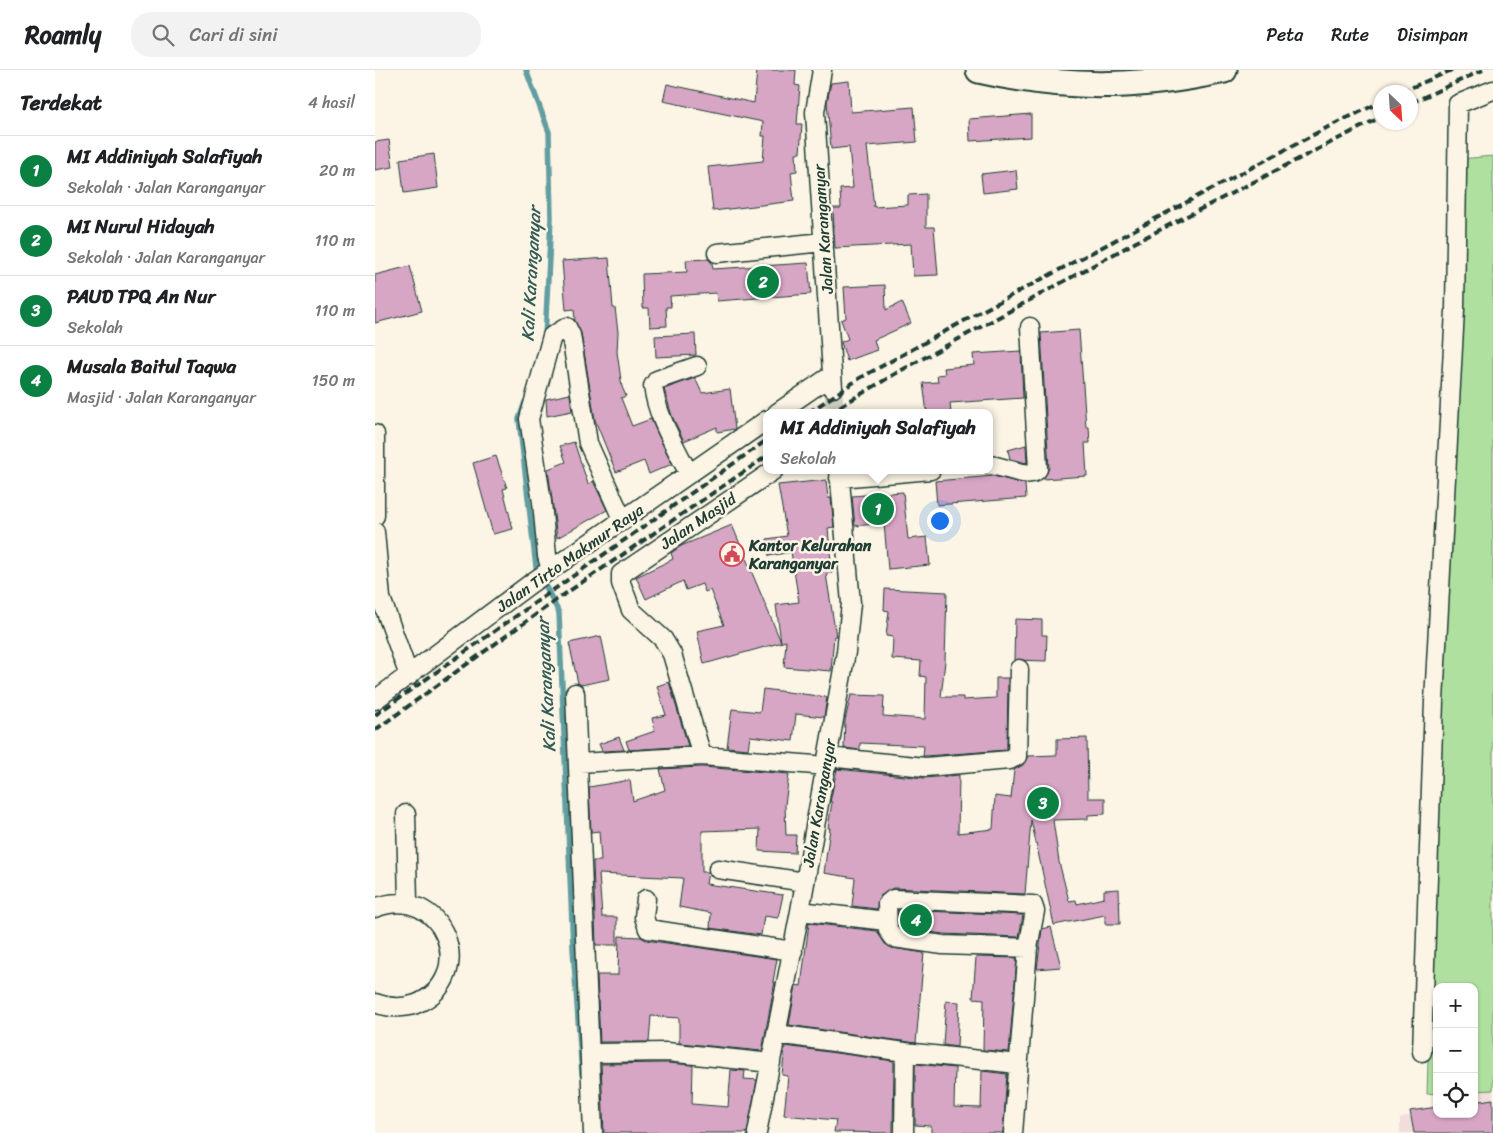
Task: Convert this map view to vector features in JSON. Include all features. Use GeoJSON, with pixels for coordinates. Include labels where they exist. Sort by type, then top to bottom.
{"type":"FeatureCollection","features":[{"type":"Feature","properties":{"kind":"highway"},"geometry":{"type":"LineString","coordinates":[[979,70],[1019,79],[1095,86],[1134,85],[1223,70]]}},
{"type":"Feature","properties":{"kind":"street","name":"Jalan Karanganyar"},"geometry":{"type":"LineString","coordinates":[[784,409],[832,381],[815,112],[822,70]]}},
{"type":"Feature","properties":{"kind":"street"},"geometry":{"type":"LineString","coordinates":[[1422,1052],[1434,701],[1455,310],[1458,104],[1493,90]]}},
{"type":"Feature","properties":{"kind":"street"},"geometry":{"type":"LineString","coordinates":[[717,253],[823,242]]}},
{"type":"Feature","properties":{"kind":"street"},"geometry":{"type":"LineString","coordinates":[[549,572],[542,502],[529,420],[552,336],[561,328],[567,327],[571,335],[588,443],[623,520]]}},
{"type":"Feature","properties":{"kind":"street"},"geometry":{"type":"LineString","coordinates":[[993,465],[1006,467],[1021,474],[1032,474],[1038,469],[1030,328]]}},
{"type":"Feature","properties":{"kind":"street"},"geometry":{"type":"LineString","coordinates":[[689,474],[662,419],[655,400],[653,386],[657,380],[697,366]]}},
{"type":"Feature","properties":{"kind":"street","name":"Jalan Tirto Makmur Raya"},"geometry":{"type":"LineString","coordinates":[[375,700],[530,584],[763,423]]}},
{"type":"Feature","properties":{"kind":"street"},"geometry":{"type":"LineString","coordinates":[[375,434],[375,516]]}},
{"type":"Feature","properties":{"kind":"street","name":"Jalan Masjid"},"geometry":{"type":"LineString","coordinates":[[702,756],[672,654],[663,638],[631,610],[621,583],[623,572],[768,474]]}},
{"type":"Feature","properties":{"kind":"street","name":"Jalan Karanganyar"},"geometry":{"type":"LineString","coordinates":[[757,1133],[793,951],[846,652],[851,603],[839,474]]}},
{"type":"Feature","properties":{"kind":"street"},"geometry":{"type":"LineString","coordinates":[[375,532],[381,598],[409,676]]}},
{"type":"Feature","properties":{"kind":"street"},"geometry":{"type":"LineString","coordinates":[[579,763],[702,756],[925,767],[1010,760],[1017,756],[1019,669]]}},
{"type":"Feature","properties":{"kind":"street"},"geometry":{"type":"LineString","coordinates":[[575,693],[579,763],[582,905],[593,1133]]}},
{"type":"Feature","properties":{"kind":"street"},"geometry":{"type":"LineString","coordinates":[[406,814],[408,903]]}},
{"type":"Feature","properties":{"kind":"street"},"geometry":{"type":"LineString","coordinates":[[717,869],[805,882]]}},
{"type":"Feature","properties":{"kind":"street"},"geometry":{"type":"LineString","coordinates":[[646,899],[644,917],[648,929],[793,951]]}},
{"type":"Feature","properties":{"kind":"street"},"geometry":{"type":"LineString","coordinates":[[1013,1133],[1028,948],[1035,912],[1033,905],[1028,903],[893,900],[887,904],[887,921],[890,934],[894,938],[943,945],[1028,948]]}},
{"type":"Feature","properties":{"kind":"street"},"geometry":{"type":"LineString","coordinates":[[375,908],[387,903],[408,903],[427,911],[442,926],[449,945],[449,966],[441,985],[426,1000],[407,1007],[386,1007],[375,1002]]}},
{"type":"Feature","properties":{"kind":"street"},"geometry":{"type":"LineString","coordinates":[[800,911],[887,921]]}},
{"type":"Feature","properties":{"kind":"street"},"geometry":{"type":"LineString","coordinates":[[777,1034],[905,1052],[1018,1064]]}},
{"type":"Feature","properties":{"kind":"street"},"geometry":{"type":"LineString","coordinates":[[600,1053],[667,1052],[771,1063]]}},
{"type":"Feature","properties":{"kind":"street"},"geometry":{"type":"LineString","coordinates":[[904,1133],[905,1052]]}},
{"type":"Feature","properties":{"kind":"shaded area"},"geometry":{"type":"Polygon","coordinates":[[[1493,1082],[1493,1133],[1400,1133],[1400,1119],[1433,1107],[1433,1118],[1478,1118],[1478,1088],[1493,1082]]]}},
{"type":"Feature","properties":{"kind":"green space"},"geometry":{"type":"Polygon","coordinates":[[[1493,156],[1493,1090],[1478,1091],[1478,983],[1433,983],[1433,1093],[1427,1094],[1453,252],[1450,160],[1493,156]]]}},
{"type":"Feature","properties":{"kind":"building"},"geometry":{"type":"Polygon","coordinates":[[[757,70],[796,70],[795,85],[800,86],[797,124],[802,124],[800,153],[796,153],[797,171],[791,172],[794,201],[713,211],[708,167],[763,161],[765,136],[762,136],[763,122],[663,101],[667,84],[754,103],[757,70]]]}},
{"type":"Feature","properties":{"kind":"building"},"geometry":{"type":"Polygon","coordinates":[[[849,81],[851,112],[914,107],[917,142],[867,146],[874,207],[908,205],[908,195],[926,194],[926,227],[934,227],[938,275],[913,276],[911,244],[835,248],[833,208],[841,208],[840,189],[853,188],[849,147],[831,149],[827,102],[831,83],[849,81]]]}},
{"type":"Feature","properties":{"kind":"building"},"geometry":{"type":"Polygon","coordinates":[[[1031,114],[1031,137],[970,141],[969,119],[1031,114]]]}},
{"type":"Feature","properties":{"kind":"building"},"geometry":{"type":"Polygon","coordinates":[[[389,140],[393,167],[375,170],[375,142],[389,140]]]}},
{"type":"Feature","properties":{"kind":"building"},"geometry":{"type":"Polygon","coordinates":[[[434,154],[438,188],[404,193],[400,159],[434,154]]]}},
{"type":"Feature","properties":{"kind":"building"},"geometry":{"type":"Polygon","coordinates":[[[1016,170],[1018,189],[983,193],[981,174],[1016,170]]]}},
{"type":"Feature","properties":{"kind":"building"},"geometry":{"type":"Polygon","coordinates":[[[609,258],[613,308],[615,308],[618,332],[617,352],[622,387],[626,396],[621,398],[632,426],[651,419],[672,464],[649,474],[644,461],[616,472],[595,420],[581,333],[575,321],[574,309],[566,310],[562,261],[609,258]]]}},
{"type":"Feature","properties":{"kind":"building"},"geometry":{"type":"Polygon","coordinates":[[[708,259],[712,263],[713,269],[808,263],[811,294],[717,301],[716,293],[670,296],[671,307],[666,307],[667,326],[650,327],[649,308],[643,308],[642,274],[687,272],[686,260],[708,259]]]}},
{"type":"Feature","properties":{"kind":"building"},"geometry":{"type":"Polygon","coordinates":[[[410,266],[422,311],[375,323],[375,275],[410,266]]]}},
{"type":"Feature","properties":{"kind":"building"},"geometry":{"type":"Polygon","coordinates":[[[885,285],[886,310],[902,302],[911,323],[874,340],[877,350],[847,361],[841,342],[848,339],[841,320],[846,318],[844,287],[885,285]]]}},
{"type":"Feature","properties":{"kind":"building"},"geometry":{"type":"Polygon","coordinates":[[[1079,330],[1086,427],[1089,427],[1090,443],[1085,443],[1087,476],[1043,479],[1049,468],[1041,333],[1079,330]]]}},
{"type":"Feature","properties":{"kind":"building"},"geometry":{"type":"Polygon","coordinates":[[[695,334],[696,355],[656,357],[655,336],[695,334]]]}},
{"type":"Feature","properties":{"kind":"building"},"geometry":{"type":"Polygon","coordinates":[[[1021,351],[1023,398],[950,403],[951,409],[926,409],[923,383],[938,382],[937,375],[945,374],[944,368],[974,365],[973,354],[1021,351]]]}},
{"type":"Feature","properties":{"kind":"building"},"geometry":{"type":"Polygon","coordinates":[[[695,378],[702,393],[730,389],[735,429],[717,432],[717,427],[684,441],[672,416],[664,389],[695,378]]]}},
{"type":"Feature","properties":{"kind":"building"},"geometry":{"type":"Polygon","coordinates":[[[570,394],[572,411],[547,416],[546,399],[570,394]]]}},
{"type":"Feature","properties":{"kind":"building"},"geometry":{"type":"Polygon","coordinates":[[[574,442],[588,484],[593,481],[607,510],[557,538],[548,469],[566,462],[560,446],[574,442]]]}},
{"type":"Feature","properties":{"kind":"building"},"geometry":{"type":"Polygon","coordinates":[[[1026,445],[1027,463],[1010,459],[1008,450],[1026,445]]]}},
{"type":"Feature","properties":{"kind":"building"},"geometry":{"type":"Polygon","coordinates":[[[496,456],[507,488],[503,489],[513,529],[493,534],[473,463],[496,456]]]}},
{"type":"Feature","properties":{"kind":"building"},"geometry":{"type":"Polygon","coordinates":[[[993,476],[1025,484],[1026,498],[937,505],[935,481],[993,476]]]}},
{"type":"Feature","properties":{"kind":"building"},"geometry":{"type":"Polygon","coordinates":[[[826,480],[828,498],[831,498],[834,527],[828,528],[832,573],[826,574],[836,636],[834,636],[831,671],[784,667],[786,641],[704,664],[697,631],[724,625],[710,590],[705,592],[702,584],[686,590],[683,581],[646,599],[636,577],[673,559],[671,553],[681,546],[732,525],[781,642],[776,605],[799,602],[791,552],[769,556],[767,539],[787,536],[778,485],[826,480]]]}},
{"type":"Feature","properties":{"kind":"building"},"geometry":{"type":"Polygon","coordinates":[[[903,492],[908,539],[927,537],[930,565],[888,569],[884,523],[855,526],[852,496],[903,492]]]}},
{"type":"Feature","properties":{"kind":"building"},"geometry":{"type":"Polygon","coordinates":[[[885,589],[947,592],[945,661],[941,697],[963,697],[963,700],[996,698],[996,678],[1008,678],[1007,750],[923,756],[924,746],[860,743],[860,750],[844,748],[845,720],[851,695],[884,696],[883,716],[925,719],[926,677],[920,676],[921,661],[892,659],[893,637],[886,636],[889,611],[884,610],[885,589]]]}},
{"type":"Feature","properties":{"kind":"building"},"geometry":{"type":"Polygon","coordinates":[[[1015,619],[1042,620],[1042,635],[1047,635],[1046,661],[1014,660],[1015,619]]]}},
{"type":"Feature","properties":{"kind":"building"},"geometry":{"type":"Polygon","coordinates":[[[601,636],[610,679],[581,685],[578,683],[569,643],[601,636]]]}},
{"type":"Feature","properties":{"kind":"building"},"geometry":{"type":"Polygon","coordinates":[[[669,682],[688,746],[629,750],[626,741],[655,731],[652,718],[666,715],[657,686],[669,682]]]}},
{"type":"Feature","properties":{"kind":"building"},"geometry":{"type":"Polygon","coordinates":[[[763,689],[827,697],[824,717],[796,714],[793,741],[750,736],[748,749],[727,747],[732,709],[760,712],[763,689]]]}},
{"type":"Feature","properties":{"kind":"building"},"geometry":{"type":"Polygon","coordinates":[[[619,737],[624,750],[602,751],[599,744],[619,737]]]}},
{"type":"Feature","properties":{"kind":"building"},"geometry":{"type":"Polygon","coordinates":[[[1087,738],[1088,798],[1105,798],[1105,814],[1088,815],[1088,819],[1053,820],[1059,862],[1069,901],[1076,900],[1077,904],[1104,898],[1104,890],[1119,889],[1120,924],[1105,924],[1105,915],[1054,925],[1031,820],[1025,894],[893,888],[880,896],[877,909],[852,906],[855,878],[824,873],[830,828],[828,828],[832,802],[830,802],[837,769],[924,778],[959,775],[958,833],[993,829],[995,796],[1011,798],[1014,770],[1023,765],[1028,756],[1057,755],[1057,739],[1087,738]]]}},
{"type":"Feature","properties":{"kind":"building"},"geometry":{"type":"Polygon","coordinates":[[[702,767],[789,774],[785,805],[786,835],[796,835],[795,853],[759,851],[760,829],[702,831],[702,872],[708,872],[706,884],[783,895],[778,918],[764,916],[761,935],[710,928],[711,913],[679,907],[683,878],[599,874],[602,917],[617,917],[617,945],[596,945],[593,861],[601,861],[599,831],[591,832],[589,787],[630,780],[633,801],[665,790],[660,769],[702,767]]]}},
{"type":"Feature","properties":{"kind":"building"},"geometry":{"type":"Polygon","coordinates":[[[898,910],[1023,915],[1019,937],[944,934],[900,928],[898,910]]]}},
{"type":"Feature","properties":{"kind":"building"},"geometry":{"type":"Polygon","coordinates":[[[809,923],[877,931],[885,944],[892,948],[924,953],[916,1043],[789,1025],[796,985],[801,986],[809,923]]]}},
{"type":"Feature","properties":{"kind":"building"},"geometry":{"type":"Polygon","coordinates":[[[1051,927],[1061,967],[1037,969],[1042,929],[1051,927]]]}},
{"type":"Feature","properties":{"kind":"building"},"geometry":{"type":"Polygon","coordinates":[[[619,936],[641,937],[646,940],[777,959],[773,982],[775,982],[762,1051],[679,1043],[679,1018],[651,1016],[649,1042],[600,1042],[597,975],[618,975],[619,936]]]}},
{"type":"Feature","properties":{"kind":"building"},"geometry":{"type":"Polygon","coordinates":[[[976,957],[1017,958],[1009,1052],[983,1050],[984,999],[973,998],[976,957]]]}},
{"type":"Feature","properties":{"kind":"building"},"geometry":{"type":"Polygon","coordinates":[[[946,1001],[959,1002],[957,1047],[943,1045],[946,1001]]]}},
{"type":"Feature","properties":{"kind":"building"},"geometry":{"type":"Polygon","coordinates":[[[785,1046],[894,1061],[893,1133],[834,1132],[836,1120],[784,1115],[788,1076],[782,1075],[785,1046]]]}},
{"type":"Feature","properties":{"kind":"building"},"geometry":{"type":"Polygon","coordinates":[[[667,1063],[693,1065],[692,1104],[728,1107],[731,1070],[745,1071],[744,1079],[757,1080],[747,1133],[604,1133],[601,1064],[667,1063]]]}},
{"type":"Feature","properties":{"kind":"building"},"geometry":{"type":"Polygon","coordinates":[[[915,1064],[955,1068],[954,1107],[981,1108],[982,1071],[1007,1074],[1003,1133],[931,1133],[931,1126],[915,1125],[915,1064]]]}},
{"type":"Feature","properties":{"kind":"building"},"geometry":{"type":"Polygon","coordinates":[[[1493,1099],[1493,1133],[1414,1133],[1410,1111],[1433,1108],[1433,1118],[1478,1118],[1478,1101],[1493,1099]]]}},
{"type":"Feature","properties":{"kind":"waterway","name":"Kali Karanganyar"},"geometry":{"type":"LineString","coordinates":[[526,70],[549,132],[551,218],[545,338]]}},
{"type":"Feature","properties":{"kind":"waterway","name":"Kali Karanganyar"},"geometry":{"type":"LineString","coordinates":[[525,402],[519,419],[536,567],[559,613],[573,948],[582,1075]]}},
{"type":"Feature","properties":{"kind":"tunnel"},"geometry":{"type":"LineString","coordinates":[[833,388],[835,409]]}},
{"type":"Feature","properties":{"kind":"railway"},"geometry":{"type":"LineString","coordinates":[[1417,85],[1452,70]]}},
{"type":"Feature","properties":{"kind":"railway"},"geometry":{"type":"LineString","coordinates":[[1418,100],[1483,70]]}},
{"type":"Feature","properties":{"kind":"railway"},"geometry":{"type":"LineString","coordinates":[[814,409],[860,378],[995,304],[1330,126],[1373,106]]}},
{"type":"Feature","properties":{"kind":"railway"},"geometry":{"type":"LineString","coordinates":[[836,409],[900,371],[1136,242],[1373,121]]}},
{"type":"Feature","properties":{"kind":"railway"},"geometry":{"type":"LineString","coordinates":[[375,715],[763,443]]}},
{"type":"Feature","properties":{"kind":"railway"},"geometry":{"type":"LineString","coordinates":[[375,730],[559,598],[763,459]]}},
{"type":"Feature","properties":{"kind":"place","name":"MI Nurul Hidayah"},"geometry":{"type":"Point","coordinates":[763,282]}},
{"type":"Feature","properties":{"kind":"place","name":"MI Addiniyah Salafiyah"},"geometry":{"type":"Point","coordinates":[878,509]}},
{"type":"Feature","properties":{"kind":"place","name":"Kantor Kelurahan Karanganyar"},"geometry":{"type":"Point","coordinates":[732,554]}},
{"type":"Feature","properties":{"kind":"place","name":"PAUD TPQ An Nur"},"geometry":{"type":"Point","coordinates":[1043,803]}},
{"type":"Feature","properties":{"kind":"place","name":"Musala Baitul Taqwa"},"geometry":{"type":"Point","coordinates":[916,920]}}]}
